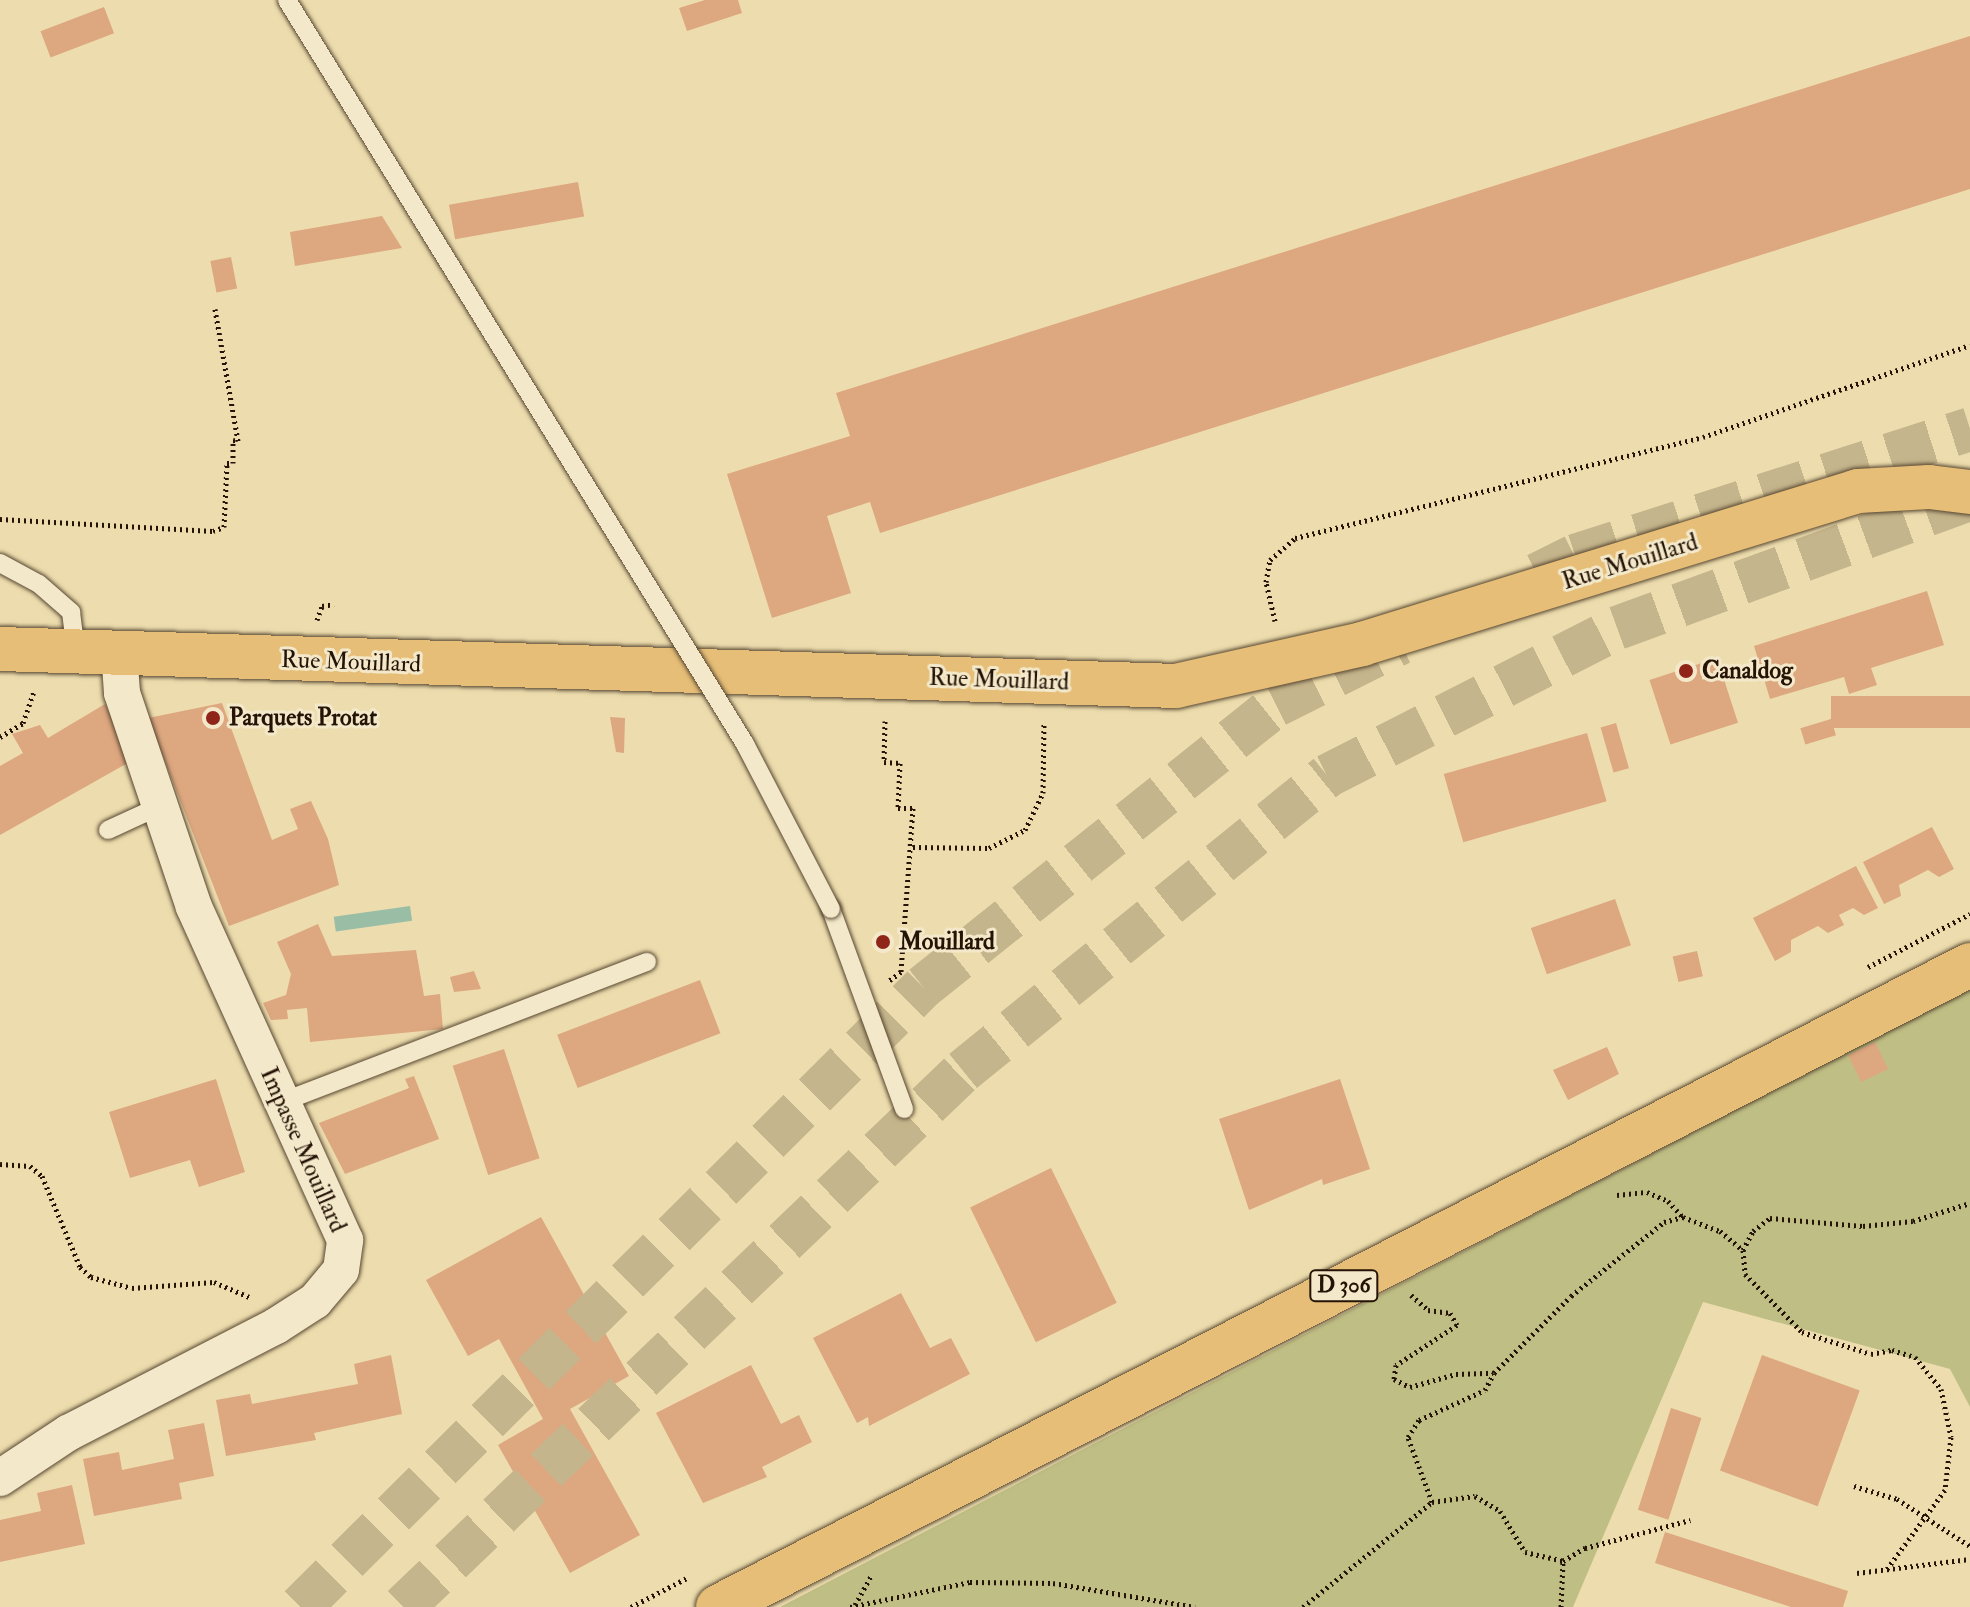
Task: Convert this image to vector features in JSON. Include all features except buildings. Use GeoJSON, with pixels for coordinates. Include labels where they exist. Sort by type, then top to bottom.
{"type":"FeatureCollection","features":[{"type":"Feature","properties":{"kind":"main road","name":"Rue Mouillard"},"geometry":{"type":"LineString","coordinates":[[0,649],[1176,686],[1362,644],[1858,491],[1929,487],[1970,492]]}},
{"type":"Feature","properties":{"kind":"main road","name":"D 306"},"geometry":{"type":"LineString","coordinates":[[718,1607],[1970,965]]}},
{"type":"Feature","properties":{"kind":"street","name":"Impasse Mouillard"},"geometry":{"type":"LineString","coordinates":[[0,1478],[68,1433],[276,1326],[315,1301],[341,1270],[345,1240],[194,907],[122,693],[119,654]]}},
{"type":"Feature","properties":{"kind":"lane"},"geometry":{"type":"LineString","coordinates":[[287,0],[745,744],[831,909],[904,1109]]}},
{"type":"Feature","properties":{"kind":"lane"},"geometry":{"type":"LineString","coordinates":[[0,563],[39,584],[71,612],[76,652]]}},
{"type":"Feature","properties":{"kind":"lane"},"geometry":{"type":"LineString","coordinates":[[108,830],[160,806]]}},
{"type":"Feature","properties":{"kind":"lane"},"geometry":{"type":"LineString","coordinates":[[282,1102],[647,962]]}},
{"type":"Feature","properties":{"kind":"path"},"geometry":{"type":"LineString","coordinates":[[0,519],[213,531],[224,527],[227,463],[233,463],[233,440],[238,441],[215,309]]}},
{"type":"Feature","properties":{"kind":"path"},"geometry":{"type":"LineString","coordinates":[[1283,661],[1266,582],[1270,560],[1295,538],[1703,437],[1970,345]]}},
{"type":"Feature","properties":{"kind":"path"},"geometry":{"type":"LineString","coordinates":[[317,621],[319,609],[334,604]]}},
{"type":"Feature","properties":{"kind":"path"},"geometry":{"type":"LineString","coordinates":[[0,737],[23,723],[35,690]]}},
{"type":"Feature","properties":{"kind":"path"},"geometry":{"type":"LineString","coordinates":[[885,721],[884,762],[900,763],[898,808],[913,808],[913,847],[901,972],[887,982]]}},
{"type":"Feature","properties":{"kind":"path"},"geometry":{"type":"LineString","coordinates":[[913,847],[989,848],[1025,830],[1043,793],[1044,723]]}},
{"type":"Feature","properties":{"kind":"path"},"geometry":{"type":"LineString","coordinates":[[0,1164],[30,1166],[42,1176],[80,1267],[91,1277],[132,1288],[214,1282],[246,1295],[276,1326]]}},
{"type":"Feature","properties":{"kind":"path"},"geometry":{"type":"LineString","coordinates":[[1887,1569],[1927,1519],[1945,1490],[1951,1437],[1948,1407],[1930,1372],[1915,1357],[1892,1350],[1871,1354],[1802,1332],[1745,1274],[1743,1250],[1753,1231],[1770,1218],[1863,1226],[1913,1221],[1970,1203]]}},
{"type":"Feature","properties":{"kind":"path"},"geometry":{"type":"LineString","coordinates":[[1432,1502],[1408,1437],[1419,1420],[1485,1390],[1494,1373],[1571,1296],[1664,1222],[1683,1217],[1703,1222],[1743,1250]]}},
{"type":"Feature","properties":{"kind":"path"},"geometry":{"type":"LineString","coordinates":[[1411,1295],[1428,1310],[1450,1313],[1457,1325],[1396,1365],[1394,1379],[1410,1387],[1456,1374],[1494,1373]]}},
{"type":"Feature","properties":{"kind":"path"},"geometry":{"type":"LineString","coordinates":[[1854,1486],[1897,1499],[1970,1546]]}},
{"type":"Feature","properties":{"kind":"path"},"geometry":{"type":"LineString","coordinates":[[1303,1607],[1432,1502],[1475,1496],[1500,1511],[1525,1552],[1563,1561],[1585,1548],[1690,1520]]}},
{"type":"Feature","properties":{"kind":"path"},"geometry":{"type":"LineString","coordinates":[[1857,1573],[1970,1559]]}},
{"type":"Feature","properties":{"kind":"path"},"geometry":{"type":"LineString","coordinates":[[1561,1607],[1563,1561]]}},
{"type":"Feature","properties":{"kind":"path"},"geometry":{"type":"LineString","coordinates":[[850,1607],[970,1582],[1053,1583],[1195,1607]]}},
{"type":"Feature","properties":{"kind":"green space"},"geometry":{"type":"Polygon","coordinates":[[[1970,988],[1970,1407],[1950,1369],[1703,1302],[1573,1607],[780,1607],[1970,988]]]}},
{"type":"Feature","properties":{"kind":"shaded area"},"geometry":{"type":"Polygon","coordinates":[[[410,906],[412,921],[336,932],[334,917],[410,906]]]}},
{"type":"Feature","properties":{"kind":"tunnel"},"geometry":{"type":"LineString","coordinates":[[1537,575],[1575,556],[1970,429]]}},
{"type":"Feature","properties":{"kind":"tunnel"},"geometry":{"type":"LineString","coordinates":[[403,1607],[963,1071],[1327,776],[1617,628],[1970,499]]}},
{"type":"Feature","properties":{"kind":"tunnel"},"geometry":{"type":"LineString","coordinates":[[300,1607],[923,987],[1276,705],[1400,643]]}},
{"type":"Feature","properties":{"kind":"place","name":"Canaldog"},"geometry":{"type":"Point","coordinates":[1686,671]}},
{"type":"Feature","properties":{"kind":"place","name":"Parquets Protat"},"geometry":{"type":"Point","coordinates":[213,718]}},
{"type":"Feature","properties":{"kind":"place","name":"Mouillard"},"geometry":{"type":"Point","coordinates":[883,942]}}]}
